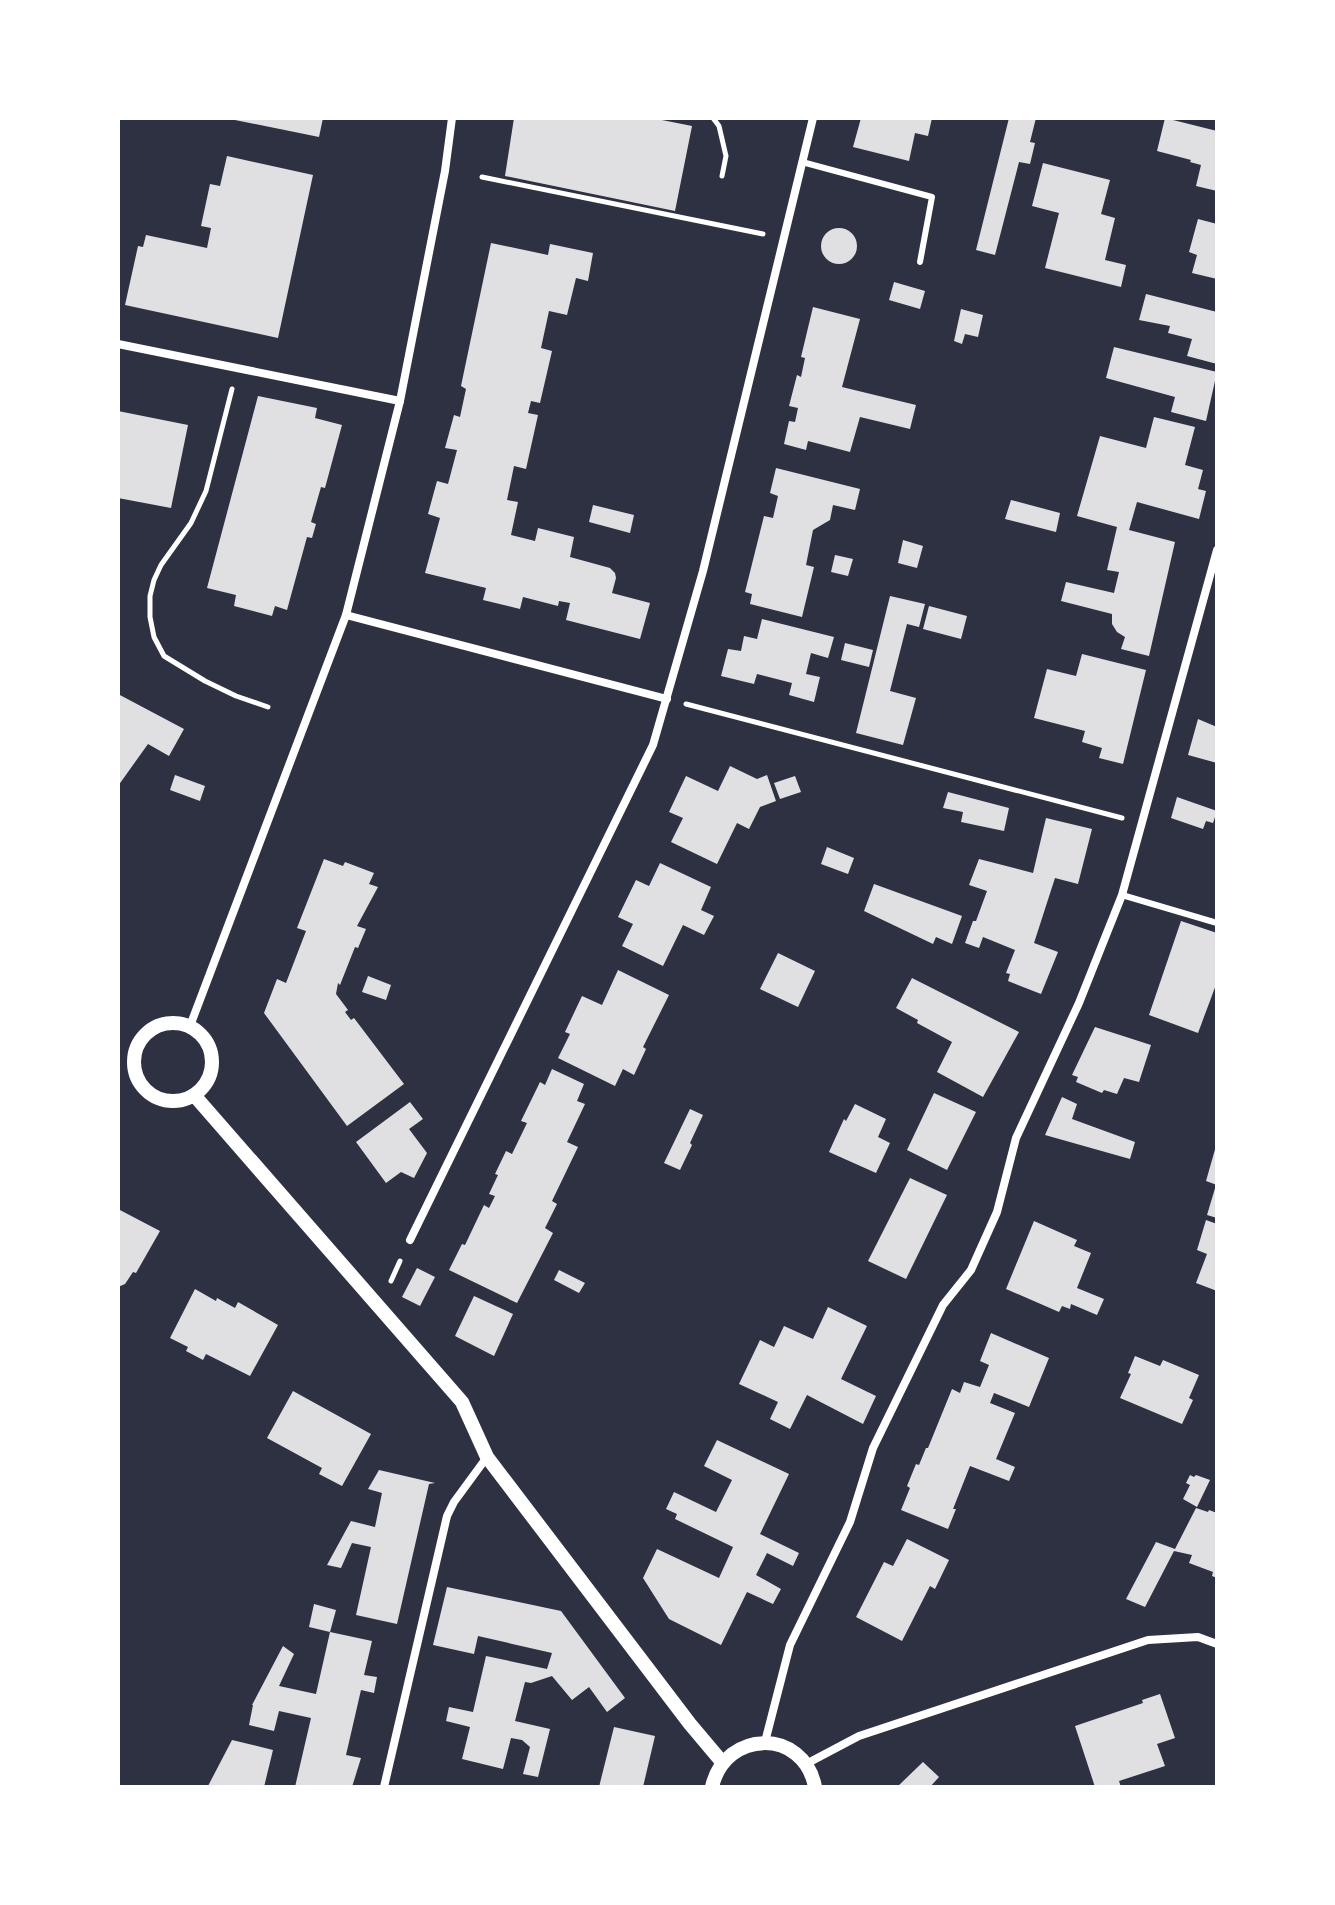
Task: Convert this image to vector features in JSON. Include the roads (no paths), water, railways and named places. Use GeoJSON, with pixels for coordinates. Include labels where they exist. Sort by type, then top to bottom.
{"type":"FeatureCollection","features":[{"type":"Feature","properties":{"kind":"street"},"geometry":{"type":"LineString","coordinates":[[190,1026],[346,615],[400,401],[442,186],[452,118]]}},
{"type":"Feature","properties":{"kind":"street"},"geometry":{"type":"LineString","coordinates":[[410,1240],[653,745],[703,571],[813,118]]}},
{"type":"Feature","properties":{"kind":"street"},"geometry":{"type":"LineString","coordinates":[[118,344],[400,401]]}},
{"type":"Feature","properties":{"kind":"street"},"geometry":{"type":"LineString","coordinates":[[765,1742],[790,1645],[850,1522],[873,1448],[943,1305],[971,1270],[997,1212],[1016,1138],[1079,1003],[1122,895],[1217,550]]}},
{"type":"Feature","properties":{"kind":"street"},"geometry":{"type":"LineString","coordinates":[[346,615],[667,699]]}},
{"type":"Feature","properties":{"kind":"street"},"geometry":{"type":"LineString","coordinates":[[178,1022],[190,1026],[200,1033],[212,1053],[209,1077],[194,1095],[182,1101],[156,1098],[145,1091],[137,1080],[133,1055],[137,1043],[145,1033],[166,1023],[178,1022]]}},
{"type":"Feature","properties":{"kind":"street"},"geometry":{"type":"LineString","coordinates":[[118,1050],[133,1055]]}},
{"type":"Feature","properties":{"kind":"street"},"geometry":{"type":"LineString","coordinates":[[194,1095],[462,1402],[487,1457],[722,1762]]}},
{"type":"Feature","properties":{"kind":"street"},"geometry":{"type":"LineString","coordinates":[[384,1787],[447,1516],[487,1457]]}},
{"type":"Feature","properties":{"kind":"street"},"geometry":{"type":"LineString","coordinates":[[806,1764],[859,1736],[1148,1640],[1198,1637],[1217,1644]]}},
{"type":"Feature","properties":{"kind":"street"},"geometry":{"type":"LineString","coordinates":[[712,1787],[722,1762],[734,1751],[749,1744],[765,1742],[781,1745],[795,1753],[806,1764],[815,1787]]}},
{"type":"Feature","properties":{"kind":"lane"},"geometry":{"type":"LineString","coordinates":[[802,162],[932,197],[920,262]]}},
{"type":"Feature","properties":{"kind":"lane"},"geometry":{"type":"LineString","coordinates":[[1122,895],[1217,923]]}}]}
